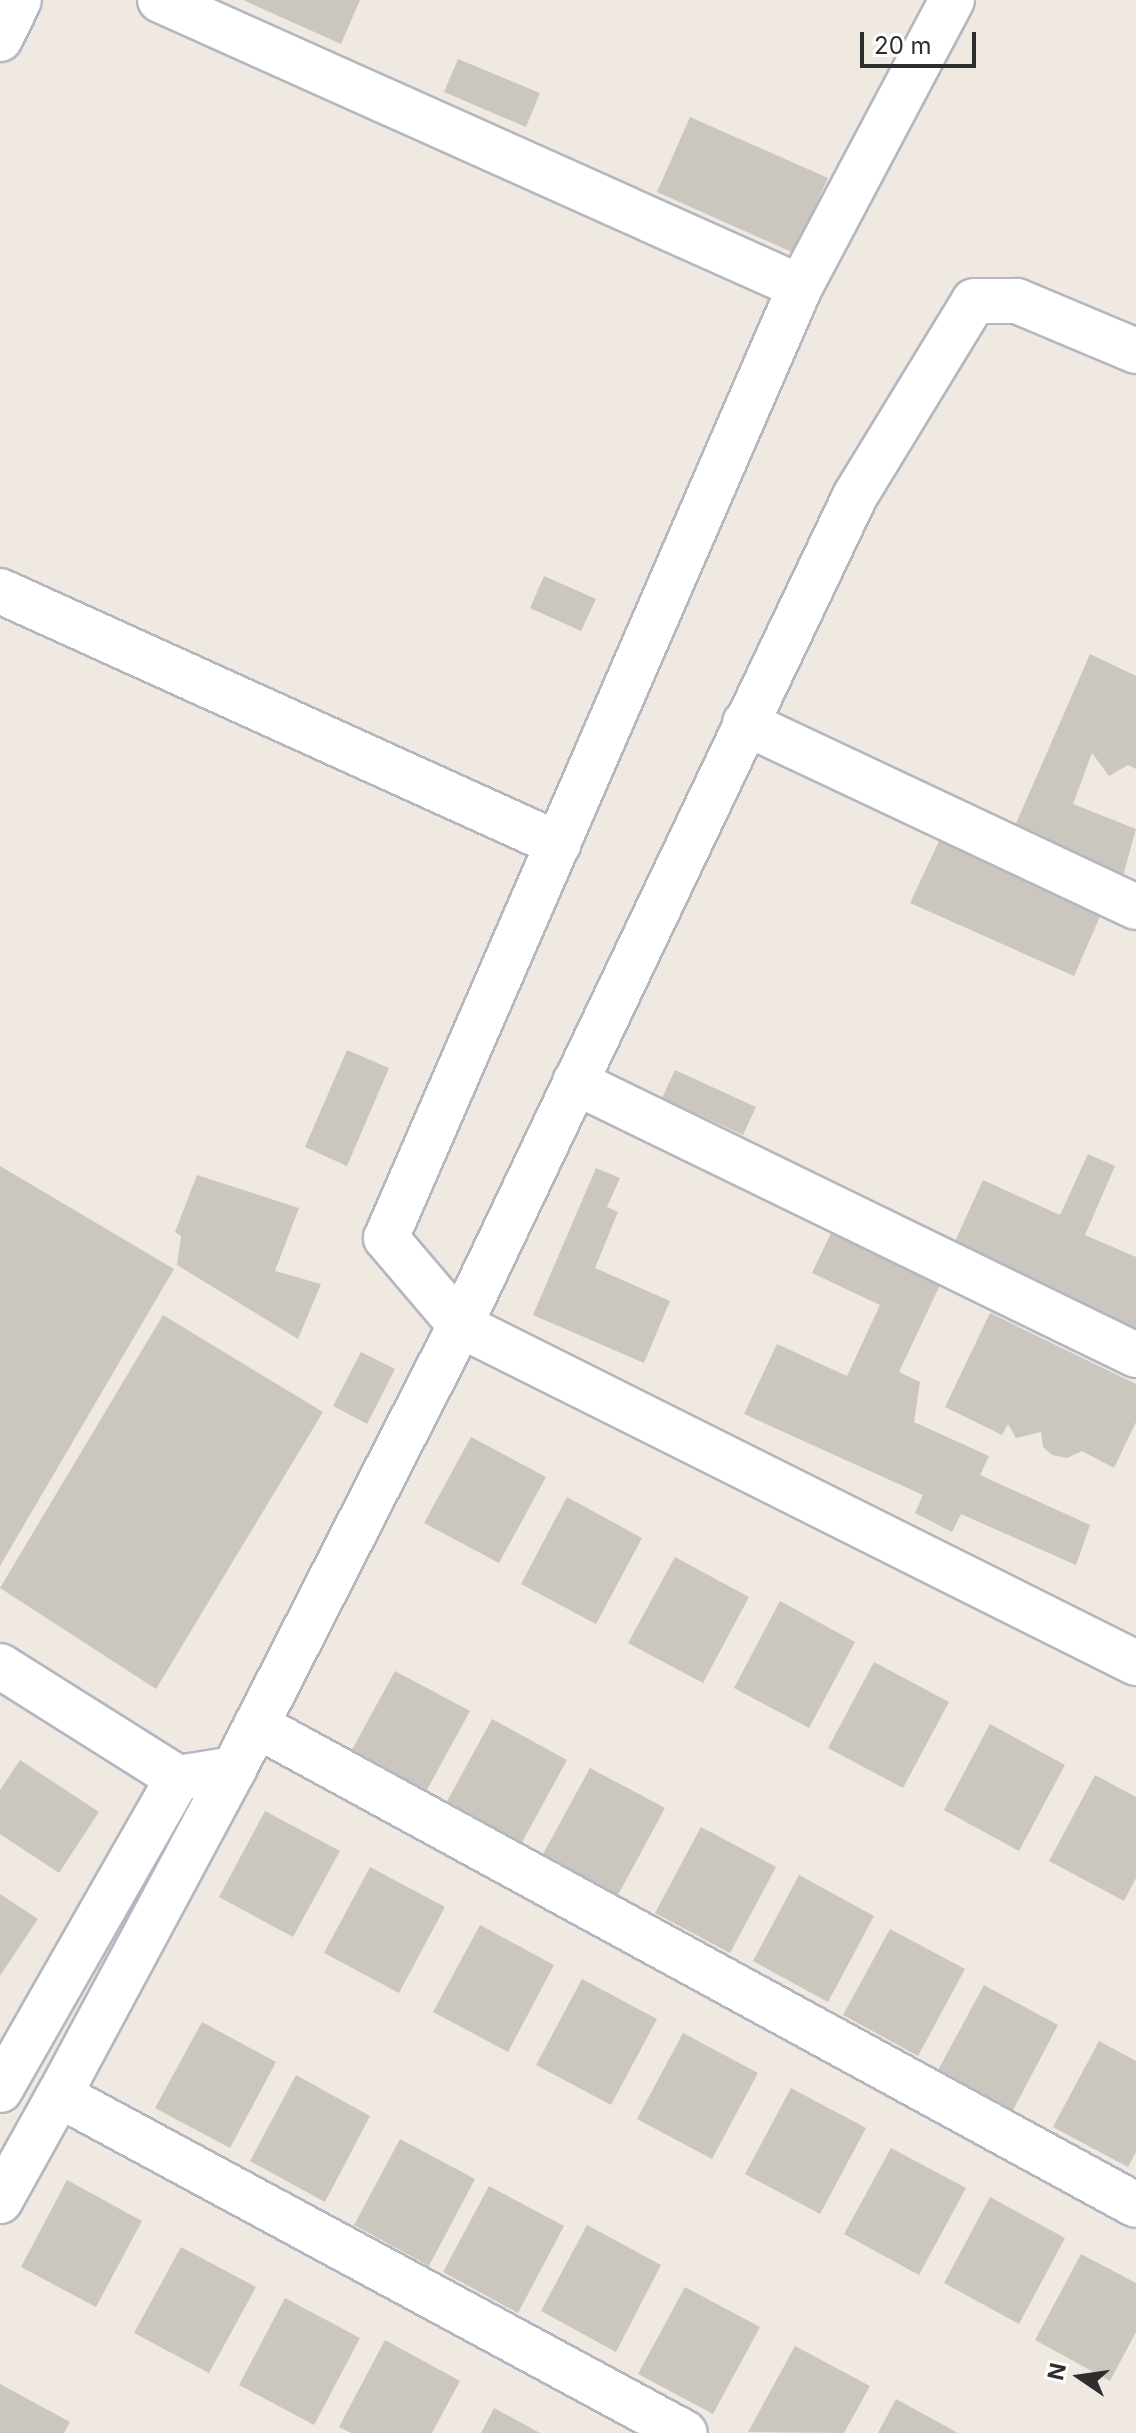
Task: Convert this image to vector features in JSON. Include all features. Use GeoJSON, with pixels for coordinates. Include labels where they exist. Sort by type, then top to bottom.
{"type":"FeatureCollection","features":[{"type":"Feature","properties":{"kind":"street"},"geometry":{"type":"LineString","coordinates":[[0,39],[19,0]]}},
{"type":"Feature","properties":{"kind":"street"},"geometry":{"type":"LineString","coordinates":[[160,0],[800,287]]}},
{"type":"Feature","properties":{"kind":"street"},"geometry":{"type":"LineString","coordinates":[[952,0],[800,287],[386,1238],[460,1325],[1136,1663]]}},
{"type":"Feature","properties":{"kind":"street"},"geometry":{"type":"LineString","coordinates":[[0,2201],[234,1769],[460,1325],[855,496],[974,301],[1017,301],[1136,351]]}},
{"type":"Feature","properties":{"kind":"street"},"geometry":{"type":"LineString","coordinates":[[0,591],[558,844]]}},
{"type":"Feature","properties":{"kind":"street"},"geometry":{"type":"LineString","coordinates":[[745,723],[1136,907]]}},
{"type":"Feature","properties":{"kind":"street"},"geometry":{"type":"LineString","coordinates":[[575,1082],[1136,1355]]}},
{"type":"Feature","properties":{"kind":"street"},"geometry":{"type":"LineString","coordinates":[[0,1666],[178,1778],[234,1769]]}},
{"type":"Feature","properties":{"kind":"street"},"geometry":{"type":"LineString","coordinates":[[256,1725],[1136,2205]]}},
{"type":"Feature","properties":{"kind":"street"},"geometry":{"type":"LineString","coordinates":[[0,2090],[178,1778]]}},
{"type":"Feature","properties":{"kind":"street"},"geometry":{"type":"LineString","coordinates":[[59,2095],[685,2433]]}},
{"type":"Feature","properties":{"kind":"building"},"geometry":{"type":"Polygon","coordinates":[[[243,0],[360,0],[341,44],[243,0]]]}},
{"type":"Feature","properties":{"kind":"building"},"geometry":{"type":"Polygon","coordinates":[[[458,59],[540,93],[526,127],[444,92],[458,59]]]}},
{"type":"Feature","properties":{"kind":"building"},"geometry":{"type":"Polygon","coordinates":[[[690,117],[828,178],[794,253],[657,192],[690,117]]]}},
{"type":"Feature","properties":{"kind":"building"},"geometry":{"type":"Polygon","coordinates":[[[544,576],[596,599],[581,631],[530,608],[544,576]]]}},
{"type":"Feature","properties":{"kind":"building"},"geometry":{"type":"Polygon","coordinates":[[[1090,654],[1136,676],[1136,769],[1128,765],[1109,776],[1092,753],[1073,804],[1136,829],[1123,876],[1014,828],[1090,654]]]}},
{"type":"Feature","properties":{"kind":"building"},"geometry":{"type":"Polygon","coordinates":[[[940,839],[1102,912],[1074,976],[910,903],[940,839]]]}},
{"type":"Feature","properties":{"kind":"building"},"geometry":{"type":"Polygon","coordinates":[[[347,1050],[389,1068],[347,1166],[305,1147],[347,1050]]]}},
{"type":"Feature","properties":{"kind":"building"},"geometry":{"type":"Polygon","coordinates":[[[675,1070],[756,1107],[743,1135],[662,1098],[675,1070]]]}},
{"type":"Feature","properties":{"kind":"building"},"geometry":{"type":"Polygon","coordinates":[[[1088,1154],[1115,1166],[1085,1235],[1136,1257],[1136,1328],[951,1250],[983,1180],[1060,1215],[1088,1154]]]}},
{"type":"Feature","properties":{"kind":"building"},"geometry":{"type":"Polygon","coordinates":[[[0,1166],[174,1269],[0,1566],[0,1166]]]}},
{"type":"Feature","properties":{"kind":"building"},"geometry":{"type":"Polygon","coordinates":[[[596,1168],[620,1178],[607,1207],[618,1212],[595,1268],[670,1301],[644,1363],[533,1315],[596,1168]]]}},
{"type":"Feature","properties":{"kind":"building"},"geometry":{"type":"Polygon","coordinates":[[[197,1175],[299,1208],[275,1271],[321,1284],[298,1339],[177,1265],[181,1236],[175,1232],[197,1175]]]}},
{"type":"Feature","properties":{"kind":"building"},"geometry":{"type":"Polygon","coordinates":[[[831,1233],[940,1285],[899,1372],[920,1382],[914,1422],[989,1456],[980,1475],[1090,1525],[1076,1565],[961,1514],[952,1532],[915,1513],[923,1495],[744,1414],[777,1344],[847,1376],[880,1305],[812,1273],[831,1233]]]}},
{"type":"Feature","properties":{"kind":"building"},"geometry":{"type":"Polygon","coordinates":[[[990,1313],[1136,1384],[1136,1422],[1114,1468],[1082,1451],[1067,1458],[1052,1455],[1043,1447],[1041,1432],[1016,1438],[1008,1424],[1002,1435],[945,1407],[990,1313]]]}},
{"type":"Feature","properties":{"kind":"building"},"geometry":{"type":"Polygon","coordinates":[[[163,1315],[323,1412],[156,1689],[0,1588],[163,1315]]]}},
{"type":"Feature","properties":{"kind":"building"},"geometry":{"type":"Polygon","coordinates":[[[361,1352],[395,1369],[367,1424],[333,1406],[361,1352]]]}},
{"type":"Feature","properties":{"kind":"building"},"geometry":{"type":"Polygon","coordinates":[[[471,1437],[546,1477],[499,1563],[424,1523],[471,1437]]]}},
{"type":"Feature","properties":{"kind":"building"},"geometry":{"type":"Polygon","coordinates":[[[567,1497],[642,1538],[596,1624],[521,1584],[567,1497]]]}},
{"type":"Feature","properties":{"kind":"building"},"geometry":{"type":"Polygon","coordinates":[[[675,1557],[749,1597],[703,1683],[628,1643],[675,1557]]]}},
{"type":"Feature","properties":{"kind":"building"},"geometry":{"type":"Polygon","coordinates":[[[780,1601],[855,1642],[809,1728],[734,1688],[780,1601]]]}},
{"type":"Feature","properties":{"kind":"building"},"geometry":{"type":"Polygon","coordinates":[[[874,1662],[949,1702],[903,1788],[828,1748],[874,1662]]]}},
{"type":"Feature","properties":{"kind":"building"},"geometry":{"type":"Polygon","coordinates":[[[395,1671],[470,1711],[423,1797],[348,1757],[395,1671]]]}},
{"type":"Feature","properties":{"kind":"building"},"geometry":{"type":"Polygon","coordinates":[[[492,1719],[567,1760],[520,1846],[445,1805],[492,1719]]]}},
{"type":"Feature","properties":{"kind":"building"},"geometry":{"type":"Polygon","coordinates":[[[990,1724],[1065,1765],[1019,1851],[944,1810],[990,1724]]]}},
{"type":"Feature","properties":{"kind":"building"},"geometry":{"type":"Polygon","coordinates":[[[20,1760],[99,1812],[59,1873],[0,1834],[0,1790],[20,1760]]]}},
{"type":"Feature","properties":{"kind":"building"},"geometry":{"type":"Polygon","coordinates":[[[590,1768],[665,1808],[618,1895],[543,1854],[590,1768]]]}},
{"type":"Feature","properties":{"kind":"building"},"geometry":{"type":"Polygon","coordinates":[[[1095,1775],[1136,1797],[1136,1878],[1124,1901],[1049,1861],[1095,1775]]]}},
{"type":"Feature","properties":{"kind":"building"},"geometry":{"type":"Polygon","coordinates":[[[265,1811],[340,1851],[293,1937],[219,1897],[265,1811]]]}},
{"type":"Feature","properties":{"kind":"building"},"geometry":{"type":"Polygon","coordinates":[[[701,1827],[776,1867],[730,1953],[655,1913],[701,1827]]]}},
{"type":"Feature","properties":{"kind":"building"},"geometry":{"type":"Polygon","coordinates":[[[370,1867],[445,1907],[399,1993],[324,1953],[370,1867]]]}},
{"type":"Feature","properties":{"kind":"building"},"geometry":{"type":"Polygon","coordinates":[[[799,1875],[874,1916],[828,2002],[753,1961],[799,1875]]]}},
{"type":"Feature","properties":{"kind":"building"},"geometry":{"type":"Polygon","coordinates":[[[0,1894],[38,1919],[0,1976],[0,1894]]]}},
{"type":"Feature","properties":{"kind":"building"},"geometry":{"type":"Polygon","coordinates":[[[480,1925],[554,1965],[508,2052],[433,2012],[480,1925]]]}},
{"type":"Feature","properties":{"kind":"building"},"geometry":{"type":"Polygon","coordinates":[[[890,1929],[965,1969],[918,2056],[843,2015],[890,1929]]]}},
{"type":"Feature","properties":{"kind":"building"},"geometry":{"type":"Polygon","coordinates":[[[582,1979],[657,2019],[611,2105],[536,2065],[582,1979]]]}},
{"type":"Feature","properties":{"kind":"building"},"geometry":{"type":"Polygon","coordinates":[[[984,1985],[1058,2025],[1012,2112],[937,2072],[984,1985]]]}},
{"type":"Feature","properties":{"kind":"building"},"geometry":{"type":"Polygon","coordinates":[[[202,2022],[276,2062],[230,2148],[155,2108],[202,2022]]]}},
{"type":"Feature","properties":{"kind":"building"},"geometry":{"type":"Polygon","coordinates":[[[683,2033],[758,2073],[712,2159],[637,2119],[683,2033]]]}},
{"type":"Feature","properties":{"kind":"building"},"geometry":{"type":"Polygon","coordinates":[[[1099,2041],[1136,2061],[1136,2152],[1128,2167],[1053,2127],[1099,2041]]]}},
{"type":"Feature","properties":{"kind":"building"},"geometry":{"type":"Polygon","coordinates":[[[296,2075],[370,2116],[325,2202],[250,2161],[296,2075]]]}},
{"type":"Feature","properties":{"kind":"building"},"geometry":{"type":"Polygon","coordinates":[[[791,2088],[866,2128],[820,2214],[745,2174],[791,2088]]]}},
{"type":"Feature","properties":{"kind":"building"},"geometry":{"type":"Polygon","coordinates":[[[400,2139],[475,2179],[429,2266],[354,2225],[400,2139]]]}},
{"type":"Feature","properties":{"kind":"building"},"geometry":{"type":"Polygon","coordinates":[[[891,2148],[966,2188],[919,2275],[844,2234],[891,2148]]]}},
{"type":"Feature","properties":{"kind":"building"},"geometry":{"type":"Polygon","coordinates":[[[67,2180],[142,2221],[96,2307],[21,2267],[67,2180]]]}},
{"type":"Feature","properties":{"kind":"building"},"geometry":{"type":"Polygon","coordinates":[[[489,2186],[564,2226],[518,2313],[443,2272],[489,2186]]]}},
{"type":"Feature","properties":{"kind":"building"},"geometry":{"type":"Polygon","coordinates":[[[990,2197],[1065,2238],[1019,2324],[944,2283],[990,2197]]]}},
{"type":"Feature","properties":{"kind":"building"},"geometry":{"type":"Polygon","coordinates":[[[587,2225],[661,2265],[616,2352],[541,2311],[587,2225]]]}},
{"type":"Feature","properties":{"kind":"building"},"geometry":{"type":"Polygon","coordinates":[[[181,2247],[256,2287],[209,2373],[134,2333],[181,2247]]]}},
{"type":"Feature","properties":{"kind":"building"},"geometry":{"type":"Polygon","coordinates":[[[1081,2254],[1136,2283],[1136,2332],[1110,2381],[1035,2340],[1081,2254]]]}},
{"type":"Feature","properties":{"kind":"building"},"geometry":{"type":"Polygon","coordinates":[[[685,2287],[760,2327],[713,2414],[638,2374],[685,2287]]]}},
{"type":"Feature","properties":{"kind":"building"},"geometry":{"type":"Polygon","coordinates":[[[285,2298],[360,2338],[314,2425],[239,2385],[285,2298]]]}},
{"type":"Feature","properties":{"kind":"building"},"geometry":{"type":"Polygon","coordinates":[[[385,2340],[460,2381],[432,2433],[351,2433],[339,2427],[385,2340]]]}},
{"type":"Feature","properties":{"kind":"building"},"geometry":{"type":"Polygon","coordinates":[[[795,2346],[870,2386],[844,2433],[748,2432],[795,2346]]]}},
{"type":"Feature","properties":{"kind":"building"},"geometry":{"type":"Polygon","coordinates":[[[0,2384],[70,2422],[64,2433],[0,2433],[0,2384]]]}},
{"type":"Feature","properties":{"kind":"building"},"geometry":{"type":"Polygon","coordinates":[[[896,2399],[958,2433],[878,2433],[896,2399]]]}},
{"type":"Feature","properties":{"kind":"building"},"geometry":{"type":"Polygon","coordinates":[[[494,2408],[540,2433],[481,2433],[494,2408]]]}}]}
